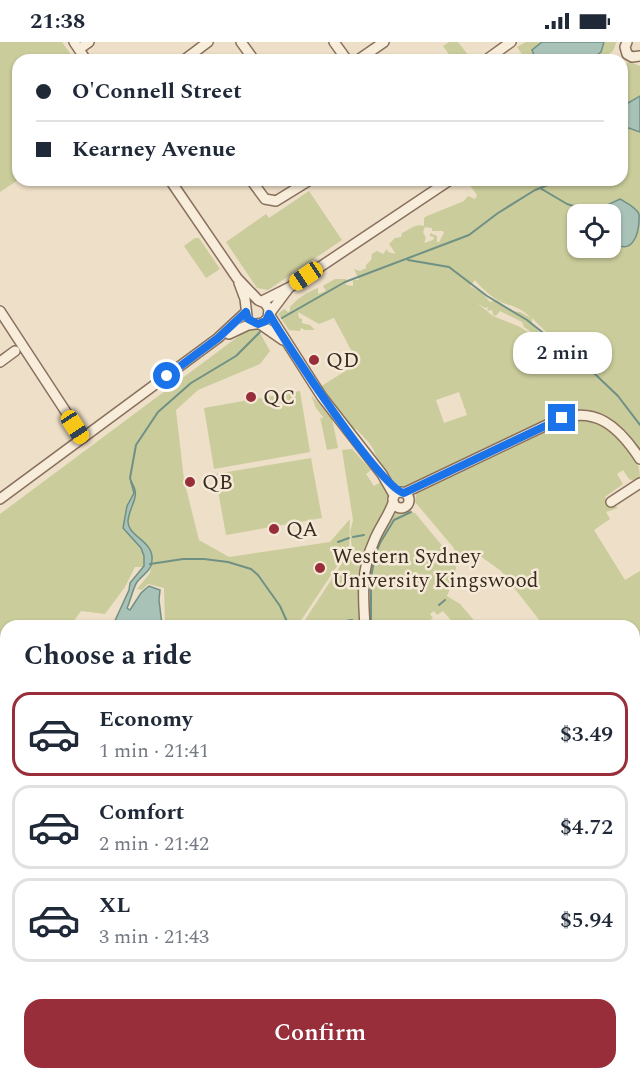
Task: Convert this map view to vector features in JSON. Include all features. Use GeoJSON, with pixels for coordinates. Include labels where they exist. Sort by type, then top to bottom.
{"type":"FeatureCollection","features":[{"type":"Feature","properties":{"kind":"street"},"geometry":{"type":"LineString","coordinates":[[76,46],[89,42]]}},
{"type":"Feature","properties":{"kind":"street"},"geometry":{"type":"LineString","coordinates":[[192,54],[208,42]]}},
{"type":"Feature","properties":{"kind":"street"},"geometry":{"type":"LineString","coordinates":[[367,54],[384,42]]}},
{"type":"Feature","properties":{"kind":"street"},"geometry":{"type":"LineString","coordinates":[[494,54],[511,42]]}},
{"type":"Feature","properties":{"kind":"street"},"geometry":{"type":"LineString","coordinates":[[627,42],[625,47],[627,54]]}},
{"type":"Feature","properties":{"kind":"street"},"geometry":{"type":"LineString","coordinates":[[174,186],[237,278],[268,306],[269,314],[322,397],[400,498]]}},
{"type":"Feature","properties":{"kind":"street"},"geometry":{"type":"LineString","coordinates":[[256,186],[266,199],[276,201],[300,186]]}},
{"type":"Feature","properties":{"kind":"street"},"geometry":{"type":"LineString","coordinates":[[0,498],[218,338],[246,311],[249,304],[290,287],[441,186]]}},
{"type":"Feature","properties":{"kind":"street"},"geometry":{"type":"LineString","coordinates":[[237,278],[245,299],[248,319],[287,343]]}},
{"type":"Feature","properties":{"kind":"street"},"geometry":{"type":"LineString","coordinates":[[218,338],[248,325],[266,321],[290,287]]}},
{"type":"Feature","properties":{"kind":"street"},"geometry":{"type":"LineString","coordinates":[[0,311],[83,438]]}},
{"type":"Feature","properties":{"kind":"street"},"geometry":{"type":"LineString","coordinates":[[0,362],[15,351]]}},
{"type":"Feature","properties":{"kind":"street"},"geometry":{"type":"LineString","coordinates":[[365,620],[363,587],[372,544],[400,498],[422,484],[570,416],[588,416],[611,424],[628,440],[640,459]]}},
{"type":"Feature","properties":{"kind":"street"},"geometry":{"type":"LineString","coordinates":[[611,502],[640,483]]}},
{"type":"Feature","properties":{"kind":"green space"},"geometry":{"type":"Polygon","coordinates":[[[0,42],[62,42],[71,54],[12,54],[12,184],[0,192],[0,42]]]}},
{"type":"Feature","properties":{"kind":"green space"},"geometry":{"type":"Polygon","coordinates":[[[449,42],[458,42],[467,54],[449,54],[443,46],[449,42]]]}},
{"type":"Feature","properties":{"kind":"green space"},"geometry":{"type":"Polygon","coordinates":[[[526,42],[616,42],[613,51],[609,54],[522,54],[517,47],[526,42]]]}},
{"type":"Feature","properties":{"kind":"green space"},"geometry":{"type":"Polygon","coordinates":[[[628,63],[640,66],[640,454],[628,435],[613,422],[604,417],[568,413],[538,424],[406,487],[399,486],[388,477],[372,447],[356,429],[353,431],[320,387],[358,363],[334,318],[319,324],[298,312],[302,323],[310,325],[315,330],[301,328],[300,331],[289,330],[278,314],[284,309],[290,311],[290,307],[299,298],[310,291],[318,288],[318,294],[326,291],[323,286],[335,279],[346,279],[346,285],[353,286],[353,280],[359,280],[354,269],[360,271],[366,268],[372,254],[377,251],[383,254],[387,249],[388,252],[396,254],[389,244],[395,238],[401,237],[402,233],[415,226],[424,226],[424,218],[464,201],[468,196],[475,199],[477,195],[470,186],[628,186],[628,63]],[[425,227],[424,243],[433,240],[434,237],[430,236],[430,233],[437,236],[437,242],[439,242],[444,233],[443,231],[432,231],[432,228],[425,227]],[[475,280],[470,286],[481,292],[490,302],[497,300],[511,311],[520,312],[531,318],[519,309],[493,297],[475,280]],[[477,303],[493,316],[520,327],[544,342],[550,336],[532,318],[532,323],[539,332],[535,335],[524,327],[522,322],[500,311],[496,316],[493,315],[492,310],[487,311],[488,307],[485,308],[477,303]],[[459,392],[436,400],[444,423],[467,415],[459,392]]]}},
{"type":"Feature","properties":{"kind":"green space"},"geometry":{"type":"Polygon","coordinates":[[[309,191],[342,240],[268,290],[257,288],[226,242],[266,214],[269,218],[309,191]]]}},
{"type":"Feature","properties":{"kind":"green space"},"geometry":{"type":"Polygon","coordinates":[[[195,238],[199,238],[220,269],[206,278],[184,246],[195,238]]]}},
{"type":"Feature","properties":{"kind":"green space"},"geometry":{"type":"Polygon","coordinates":[[[255,324],[270,351],[260,364],[198,390],[176,410],[184,480],[199,540],[229,557],[330,542],[350,519],[349,548],[301,620],[165,620],[164,588],[148,584],[142,590],[137,589],[150,573],[151,567],[135,567],[125,587],[105,614],[81,611],[75,620],[0,620],[0,514],[255,324]]]}},
{"type":"Feature","properties":{"kind":"green space"},"geometry":{"type":"Polygon","coordinates":[[[300,391],[310,452],[214,469],[204,408],[300,391]]]}},
{"type":"Feature","properties":{"kind":"green space"},"geometry":{"type":"Polygon","coordinates":[[[311,395],[332,418],[338,448],[327,450],[320,417],[322,419],[323,417],[316,408],[311,395]]]}},
{"type":"Feature","properties":{"kind":"green space"},"geometry":{"type":"Polygon","coordinates":[[[586,419],[605,428],[630,449],[639,467],[640,477],[635,481],[629,479],[623,470],[617,474],[623,484],[605,497],[609,505],[618,508],[606,512],[610,519],[594,530],[625,580],[640,571],[640,620],[539,620],[501,571],[479,555],[470,564],[462,563],[453,547],[415,502],[416,494],[423,488],[567,420],[586,419]]]}},
{"type":"Feature","properties":{"kind":"green space"},"geometry":{"type":"Polygon","coordinates":[[[352,449],[371,470],[366,474],[374,486],[382,481],[390,493],[390,501],[376,528],[362,620],[305,620],[352,548],[350,532],[353,520],[342,450],[352,449]]]}},
{"type":"Feature","properties":{"kind":"green space"},"geometry":{"type":"Polygon","coordinates":[[[311,458],[322,518],[226,535],[215,474],[311,458]]]}},
{"type":"Feature","properties":{"kind":"green space"},"geometry":{"type":"Polygon","coordinates":[[[407,511],[415,513],[449,554],[456,567],[447,596],[460,604],[474,620],[451,620],[443,611],[437,615],[434,611],[430,614],[433,618],[430,620],[368,620],[366,581],[374,548],[396,513],[407,511]]]}},
{"type":"Feature","properties":{"kind":"shaded area"},"geometry":{"type":"Polygon","coordinates":[[[542,42],[604,42],[598,54],[534,54],[532,50],[542,42]]]}},
{"type":"Feature","properties":{"kind":"shaded area"},"geometry":{"type":"Polygon","coordinates":[[[640,96],[640,132],[628,128],[628,103],[640,96]]]}},
{"type":"Feature","properties":{"kind":"shaded area"},"geometry":{"type":"Polygon","coordinates":[[[620,199],[634,207],[639,214],[636,236],[629,245],[621,246],[621,204],[609,204],[620,199]]]}},
{"type":"Feature","properties":{"kind":"shaded area"},"geometry":{"type":"Polygon","coordinates":[[[131,482],[134,487],[135,497],[129,516],[129,526],[149,548],[152,553],[152,564],[139,579],[127,608],[130,610],[141,593],[149,586],[160,590],[161,620],[115,620],[130,583],[144,566],[141,548],[123,528],[127,506],[134,493],[131,482]]]}},
{"type":"Feature","properties":{"kind":"waterway"},"geometry":{"type":"LineString","coordinates":[[282,318],[345,282],[469,235],[498,213],[545,186]]}},
{"type":"Feature","properties":{"kind":"waterway"},"geometry":{"type":"LineString","coordinates":[[540,188],[567,204]]}},
{"type":"Feature","properties":{"kind":"waterway"},"geometry":{"type":"LineString","coordinates":[[408,260],[449,267],[487,296],[527,320],[596,375],[618,396],[640,425]]}},
{"type":"Feature","properties":{"kind":"waterway"},"geometry":{"type":"LineString","coordinates":[[132,484],[130,478],[136,445],[158,412],[191,383],[236,356],[260,332]]}},
{"type":"Feature","properties":{"kind":"waterway"},"geometry":{"type":"LineString","coordinates":[[371,620],[371,577],[375,556],[394,520],[411,512]]}},
{"type":"Feature","properties":{"kind":"waterway"},"geometry":{"type":"LineString","coordinates":[[353,537],[364,535]]}},
{"type":"Feature","properties":{"kind":"waterway"},"geometry":{"type":"LineString","coordinates":[[338,542],[349,538]]}},
{"type":"Feature","properties":{"kind":"waterway"},"geometry":{"type":"LineString","coordinates":[[150,564],[183,559],[204,559],[228,562],[251,569],[258,575],[280,606],[286,620]]}},
{"type":"Feature","properties":{"kind":"waterway"},"geometry":{"type":"LineString","coordinates":[[439,605],[445,600]]}},
{"type":"Feature","properties":{"kind":"place","name":"QD"},"geometry":{"type":"Point","coordinates":[314,360]}},
{"type":"Feature","properties":{"kind":"place","name":"QC"},"geometry":{"type":"Point","coordinates":[251,397]}},
{"type":"Feature","properties":{"kind":"place","name":"QB"},"geometry":{"type":"Point","coordinates":[190,482]}},
{"type":"Feature","properties":{"kind":"place","name":"QA"},"geometry":{"type":"Point","coordinates":[274,529]}},
{"type":"Feature","properties":{"kind":"place","name":"Western Sydney University Kingswood"},"geometry":{"type":"Point","coordinates":[320,568]}},
{"type":"Feature","properties":{"kind":"route"},"geometry":{"type":"LineString","coordinates":[[167,376],[218,338],[246,312],[248,319],[258,324],[266,321],[269,314],[322,397],[382,474],[400,492],[404,493],[562,418]]}}]}
